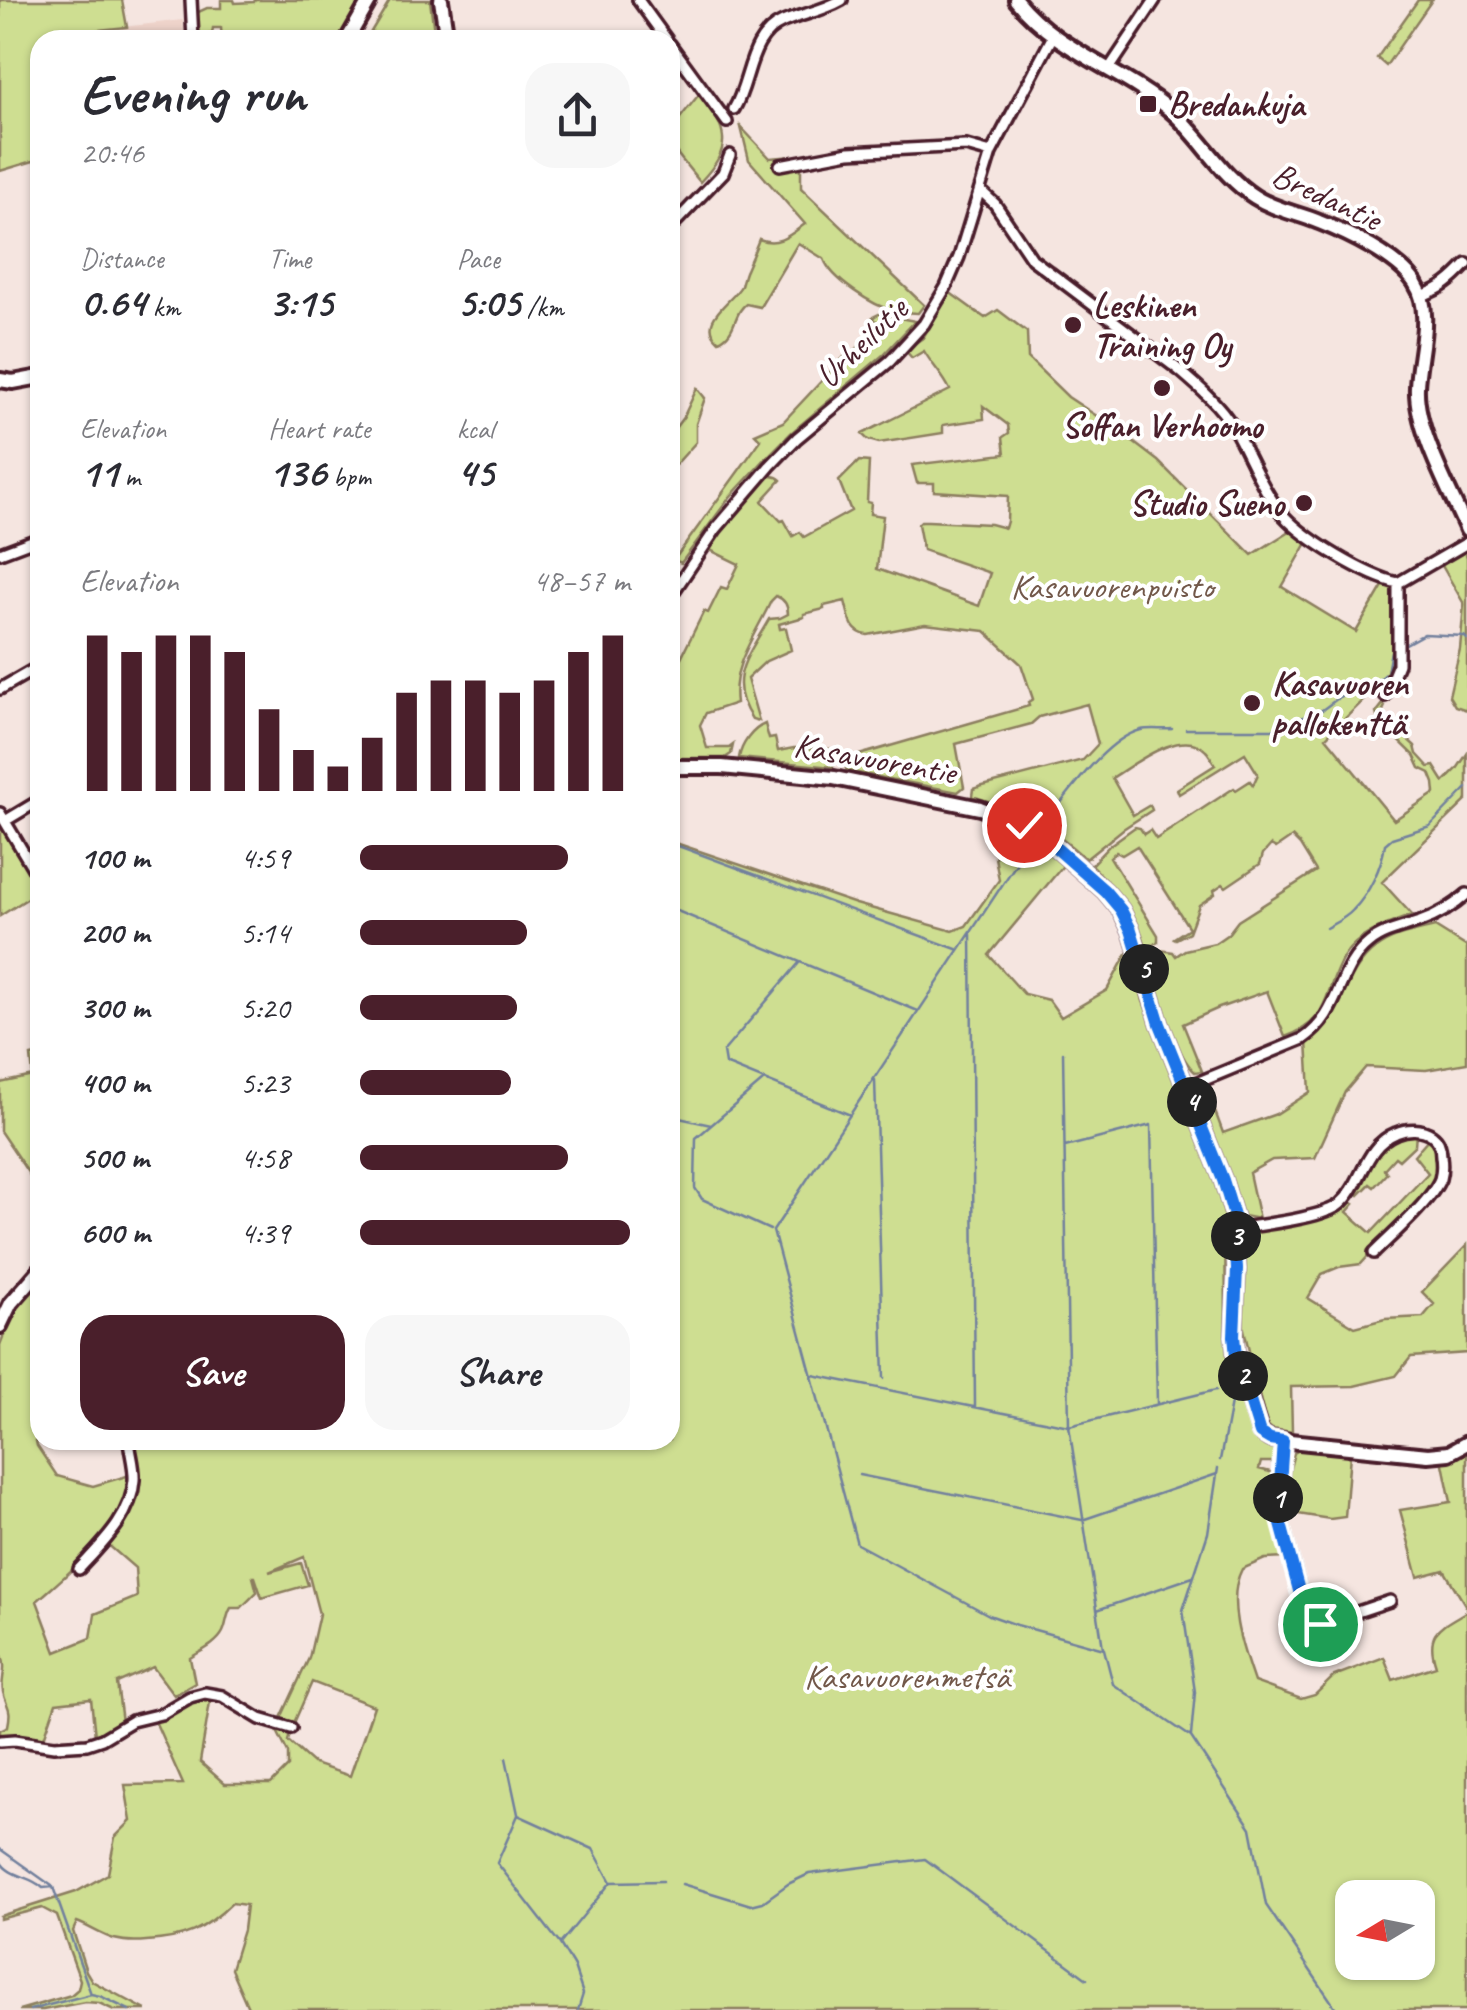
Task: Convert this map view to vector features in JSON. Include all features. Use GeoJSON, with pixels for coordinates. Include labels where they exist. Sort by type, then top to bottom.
{"type":"FeatureCollection","features":[{"type":"Feature","properties":{"kind":"street"},"geometry":{"type":"LineString","coordinates":[[192,0],[193,30]]}},
{"type":"Feature","properties":{"kind":"street"},"geometry":{"type":"LineString","coordinates":[[354,30],[370,0]]}},
{"type":"Feature","properties":{"kind":"street"},"geometry":{"type":"LineString","coordinates":[[360,20],[378,0]]}},
{"type":"Feature","properties":{"kind":"street"},"geometry":{"type":"LineString","coordinates":[[441,0],[446,30]]}},
{"type":"Feature","properties":{"kind":"street"},"geometry":{"type":"LineString","coordinates":[[638,0],[659,30]]}},
{"type":"Feature","properties":{"kind":"street"},"geometry":{"type":"LineString","coordinates":[[734,109],[757,48],[768,32],[783,22],[842,0]]}},
{"type":"Feature","properties":{"kind":"street","name":"Bredantie"},"geometry":{"type":"LineString","coordinates":[[1016,0],[1054,34],[1176,115],[1246,191],[1275,207],[1327,225],[1388,258],[1408,274],[1421,296]]}},
{"type":"Feature","properties":{"kind":"street"},"geometry":{"type":"LineString","coordinates":[[1109,69],[1155,0]]}},
{"type":"Feature","properties":{"kind":"street","name":"Urheilutie"},"geometry":{"type":"LineString","coordinates":[[680,581],[716,529],[770,466],[797,438],[890,361],[924,324],[946,287],[991,153],[1054,34]]}},
{"type":"Feature","properties":{"kind":"street"},"geometry":{"type":"LineString","coordinates":[[680,58],[728,122]]}},
{"type":"Feature","properties":{"kind":"street"},"geometry":{"type":"LineString","coordinates":[[780,165],[849,152],[966,146],[991,153]]}},
{"type":"Feature","properties":{"kind":"street"},"geometry":{"type":"LineString","coordinates":[[680,218],[723,173],[730,155]]}},
{"type":"Feature","properties":{"kind":"street"},"geometry":{"type":"LineString","coordinates":[[980,190],[1032,259],[1180,370],[1206,394],[1231,423],[1284,516],[1332,551],[1370,573],[1398,583]]}},
{"type":"Feature","properties":{"kind":"street"},"geometry":{"type":"LineString","coordinates":[[1467,265],[1440,290],[1421,296],[1424,326],[1417,386],[1418,409],[1430,445],[1467,530]]}},
{"type":"Feature","properties":{"kind":"street"},"geometry":{"type":"LineString","coordinates":[[0,380],[30,376]]}},
{"type":"Feature","properties":{"kind":"street"},"geometry":{"type":"LineString","coordinates":[[0,553],[30,542]]}},
{"type":"Feature","properties":{"kind":"street"},"geometry":{"type":"LineString","coordinates":[[1398,583],[1467,542]]}},
{"type":"Feature","properties":{"kind":"street"},"geometry":{"type":"LineString","coordinates":[[1385,696],[1398,664],[1398,583]]}},
{"type":"Feature","properties":{"kind":"street"},"geometry":{"type":"LineString","coordinates":[[0,689],[30,672]]}},
{"type":"Feature","properties":{"kind":"street","name":"Kasavuorentie"},"geometry":{"type":"LineString","coordinates":[[680,767],[764,769],[834,778],[980,808],[1024,825],[1046,839],[1084,870],[1121,910],[1160,1024],[1223,1180],[1236,1230],[1236,1356],[1260,1433],[1283,1441]]}},
{"type":"Feature","properties":{"kind":"street"},"geometry":{"type":"LineString","coordinates":[[30,805],[3,817],[30,863]]}},
{"type":"Feature","properties":{"kind":"street"},"geometry":{"type":"LineString","coordinates":[[1186,1087],[1303,1039],[1316,1030],[1331,1010],[1348,970],[1368,943],[1440,914],[1467,894]]}},
{"type":"Feature","properties":{"kind":"street"},"geometry":{"type":"LineString","coordinates":[[1236,1230],[1330,1211],[1348,1195],[1383,1140],[1400,1131],[1430,1133],[1440,1147],[1439,1180],[1431,1194],[1374,1254]]}},
{"type":"Feature","properties":{"kind":"street"},"geometry":{"type":"LineString","coordinates":[[0,1322],[30,1282]]}},
{"type":"Feature","properties":{"kind":"street"},"geometry":{"type":"LineString","coordinates":[[1390,1601],[1316,1626],[1308,1624],[1278,1513],[1283,1441],[1428,1455],[1449,1453],[1467,1443]]}},
{"type":"Feature","properties":{"kind":"street"},"geometry":{"type":"LineString","coordinates":[[79,1569],[122,1517],[133,1492],[131,1450]]}},
{"type":"Feature","properties":{"kind":"street"},"geometry":{"type":"LineString","coordinates":[[0,1741],[54,1746],[87,1744],[205,1692],[222,1696],[260,1719],[291,1728]]}},
{"type":"Feature","properties":{"kind":"shaded area"},"geometry":{"type":"Polygon","coordinates":[[[183,20],[184,30],[97,30],[183,20]]]}},
{"type":"Feature","properties":{"kind":"green space"},"geometry":{"type":"Polygon","coordinates":[[[0,0],[122,0],[127,27],[30,30],[30,162],[0,171],[0,0]]]}},
{"type":"Feature","properties":{"kind":"green space"},"geometry":{"type":"Polygon","coordinates":[[[221,0],[364,0],[346,30],[195,30],[194,14],[207,8],[221,8],[221,0]]]}},
{"type":"Feature","properties":{"kind":"green space"},"geometry":{"type":"Polygon","coordinates":[[[390,0],[430,0],[434,30],[372,30],[390,0]]]}},
{"type":"Feature","properties":{"kind":"green space"},"geometry":{"type":"Polygon","coordinates":[[[1418,0],[1432,0],[1386,66],[1377,58],[1418,0]]]}},
{"type":"Feature","properties":{"kind":"green space"},"geometry":{"type":"Polygon","coordinates":[[[701,92],[721,128],[722,148],[700,182],[680,157],[680,118],[701,92]]]}},
{"type":"Feature","properties":{"kind":"green space"},"geometry":{"type":"Polygon","coordinates":[[[741,127],[770,158],[794,156],[801,169],[801,188],[924,305],[918,313],[894,311],[864,298],[835,275],[824,259],[798,243],[760,307],[746,304],[729,333],[719,341],[713,334],[713,319],[741,286],[759,239],[778,241],[805,224],[749,160],[741,127]]]}},
{"type":"Feature","properties":{"kind":"green space","name":"Kasavuorenpuisto"},"geometry":{"type":"Polygon","coordinates":[[[949,292],[985,318],[998,310],[1027,332],[1028,358],[1068,397],[1158,461],[1252,555],[1293,529],[1307,543],[1282,587],[1356,632],[1384,584],[1392,589],[1392,643],[1384,681],[1378,694],[1369,695],[1326,737],[1394,820],[1435,793],[1430,773],[1420,768],[1414,755],[1378,720],[1376,713],[1383,704],[1381,715],[1415,746],[1429,767],[1434,766],[1444,782],[1467,754],[1467,800],[1382,882],[1412,915],[1375,930],[1350,948],[1319,1014],[1300,1030],[1285,1037],[1267,991],[1219,1008],[1183,1024],[1202,1071],[1195,1072],[1173,1035],[1149,957],[1160,950],[1176,956],[1215,943],[1238,921],[1316,871],[1292,837],[1276,848],[1271,845],[1260,864],[1226,887],[1223,884],[1214,890],[1215,894],[1199,905],[1189,932],[1176,939],[1189,928],[1137,846],[1122,855],[1116,852],[1110,857],[1158,935],[1158,942],[1151,946],[1146,946],[1124,902],[1091,865],[1135,827],[1144,834],[1150,830],[1156,839],[1234,788],[1250,781],[1253,785],[1258,774],[1245,753],[1179,794],[1177,789],[1215,765],[1196,744],[1185,742],[1158,750],[1112,778],[1133,815],[1150,805],[1152,810],[1086,859],[1034,820],[972,796],[973,789],[979,787],[1083,760],[1098,744],[1087,704],[956,744],[964,787],[958,792],[847,771],[843,761],[852,757],[1029,706],[1033,699],[1021,664],[985,631],[925,624],[868,635],[857,631],[851,623],[845,601],[824,606],[779,624],[780,629],[786,628],[791,650],[766,661],[747,679],[759,721],[752,719],[744,705],[740,679],[769,619],[788,614],[785,603],[776,596],[741,663],[736,703],[706,713],[700,725],[707,748],[733,745],[731,754],[725,758],[680,758],[680,660],[704,611],[708,613],[721,587],[727,589],[739,564],[708,549],[762,480],[774,476],[781,480],[762,501],[784,520],[793,536],[800,532],[804,537],[851,511],[839,481],[859,461],[869,462],[870,514],[883,516],[877,569],[979,606],[990,573],[923,550],[918,524],[928,521],[1005,528],[1008,496],[934,491],[934,483],[917,483],[912,465],[1005,454],[1003,437],[1009,433],[1008,425],[983,406],[984,419],[943,425],[943,433],[879,443],[862,434],[950,390],[924,351],[912,358],[905,350],[923,338],[949,292]]]}},
{"type":"Feature","properties":{"kind":"green space"},"geometry":{"type":"Polygon","coordinates":[[[879,314],[915,321],[883,355],[767,457],[730,497],[680,563],[680,552],[761,440],[755,434],[783,422],[845,356],[848,358],[879,325],[873,317],[879,314]]]}},
{"type":"Feature","properties":{"kind":"green space"},"geometry":{"type":"Polygon","coordinates":[[[697,388],[705,398],[696,424],[696,442],[680,460],[680,421],[697,388]]]}},
{"type":"Feature","properties":{"kind":"green space"},"geometry":{"type":"Polygon","coordinates":[[[1464,550],[1467,710],[1455,706],[1449,696],[1460,649],[1464,604],[1441,564],[1464,550]]]}},
{"type":"Feature","properties":{"kind":"green space"},"geometry":{"type":"Polygon","coordinates":[[[765,724],[778,751],[833,749],[833,767],[739,758],[748,738],[765,724]]]}},
{"type":"Feature","properties":{"kind":"green space"},"geometry":{"type":"Polygon","coordinates":[[[0,823],[30,875],[30,897],[0,916],[0,823]]]}},
{"type":"Feature","properties":{"kind":"green space","name":"Kasavuorenmetsä"},"geometry":{"type":"Polygon","coordinates":[[[1022,829],[1066,862],[989,955],[1024,994],[1049,1000],[1061,1017],[1107,990],[1130,948],[1143,1001],[1220,1193],[1225,1219],[1226,1321],[1234,1366],[1256,1435],[1276,1448],[1276,1462],[1261,1462],[1259,1469],[1274,1473],[1273,1507],[1286,1558],[1265,1559],[1242,1569],[1237,1582],[1237,1625],[1254,1682],[1301,1699],[1315,1695],[1334,1676],[1384,1657],[1393,1680],[1436,1666],[1432,1645],[1437,1631],[1467,1611],[1467,2010],[249,2010],[231,1969],[246,1905],[232,1903],[193,1931],[159,1940],[118,1940],[77,1922],[73,1931],[92,1981],[146,2010],[114,2010],[85,2002],[19,2010],[71,1995],[80,1980],[57,1916],[42,1908],[0,1916],[76,1892],[108,1874],[115,1837],[131,1821],[125,1785],[183,1784],[155,1721],[186,1703],[211,1696],[200,1762],[225,1784],[271,1784],[288,1767],[288,1753],[276,1729],[290,1734],[288,1741],[314,1764],[350,1776],[374,1706],[312,1682],[294,1723],[281,1718],[309,1658],[319,1614],[304,1557],[269,1572],[301,1563],[308,1585],[262,1598],[253,1577],[257,1592],[241,1608],[231,1608],[220,1636],[190,1658],[195,1683],[174,1695],[153,1667],[117,1683],[122,1722],[95,1736],[91,1699],[56,1703],[43,1741],[0,1738],[0,1730],[8,1726],[9,1715],[2,1687],[4,1663],[0,1650],[0,1345],[27,1294],[30,1291],[30,1450],[40,1450],[57,1476],[93,1486],[133,1476],[120,1513],[109,1530],[37,1601],[56,1652],[91,1638],[95,1614],[137,1597],[135,1568],[106,1543],[133,1500],[134,1450],[680,1450],[680,844],[856,904],[953,931],[966,926],[999,880],[995,857],[1009,838],[1022,829]]]}},
{"type":"Feature","properties":{"kind":"green space"},"geometry":{"type":"Polygon","coordinates":[[[1435,927],[1467,947],[1467,1063],[1426,1070],[1366,1067],[1345,1092],[1315,1158],[1272,1160],[1249,1173],[1259,1219],[1243,1216],[1200,1097],[1205,1084],[1223,1133],[1276,1114],[1310,1092],[1307,1041],[1328,1020],[1365,958],[1389,940],[1435,927]]]}},
{"type":"Feature","properties":{"kind":"green space"},"geometry":{"type":"Polygon","coordinates":[[[30,1077],[30,1176],[0,1131],[0,1083],[30,1077]]]}},
{"type":"Feature","properties":{"kind":"green space"},"geometry":{"type":"Polygon","coordinates":[[[1416,1133],[1415,1145],[1399,1160],[1395,1157],[1374,1187],[1370,1184],[1359,1195],[1354,1190],[1377,1151],[1393,1138],[1416,1133]]]}},
{"type":"Feature","properties":{"kind":"green space"},"geometry":{"type":"Polygon","coordinates":[[[1429,1138],[1437,1163],[1431,1187],[1361,1264],[1322,1274],[1308,1298],[1355,1327],[1385,1319],[1423,1317],[1434,1304],[1422,1292],[1467,1245],[1467,1353],[1411,1357],[1396,1376],[1354,1386],[1291,1387],[1292,1432],[1272,1429],[1266,1424],[1243,1325],[1245,1239],[1251,1232],[1323,1217],[1348,1200],[1354,1204],[1347,1212],[1371,1233],[1428,1173],[1414,1155],[1429,1138]]]}},
{"type":"Feature","properties":{"kind":"green space"},"geometry":{"type":"Polygon","coordinates":[[[1303,1448],[1350,1454],[1345,1517],[1330,1519],[1285,1512],[1294,1453],[1303,1448]]]}},
{"type":"Feature","properties":{"kind":"green space"},"geometry":{"type":"Polygon","coordinates":[[[1464,1454],[1467,1608],[1444,1570],[1418,1577],[1400,1510],[1451,1502],[1442,1459],[1464,1454]]]}},
{"type":"Feature","properties":{"kind":"waterway"},"geometry":{"type":"LineString","coordinates":[[1404,645],[1424,634],[1467,639]]}},
{"type":"Feature","properties":{"kind":"waterway"},"geometry":{"type":"LineString","coordinates":[[1186,729],[1273,729],[1322,710],[1341,696],[1376,682],[1387,673],[1391,651]]}},
{"type":"Feature","properties":{"kind":"waterway"},"geometry":{"type":"LineString","coordinates":[[1045,823],[1088,769],[1114,744],[1141,730],[1172,729]]}},
{"type":"Feature","properties":{"kind":"waterway"},"geometry":{"type":"LineString","coordinates":[[1326,928],[1347,915],[1364,896],[1378,870],[1385,844],[1430,826],[1467,788]]}},
{"type":"Feature","properties":{"kind":"waterway"},"geometry":{"type":"LineString","coordinates":[[1034,837],[773,1231],[857,1544],[989,1615],[1104,1649],[1113,1684],[1191,1737],[1251,1828],[1266,1905],[1337,2010]]}},
{"type":"Feature","properties":{"kind":"waterway"},"geometry":{"type":"LineString","coordinates":[[680,847],[959,950]]}},
{"type":"Feature","properties":{"kind":"waterway"},"geometry":{"type":"LineString","coordinates":[[680,912],[918,1011]]}},
{"type":"Feature","properties":{"kind":"waterway"},"geometry":{"type":"LineString","coordinates":[[971,934],[975,1407]]}},
{"type":"Feature","properties":{"kind":"waterway"},"geometry":{"type":"LineString","coordinates":[[799,963],[723,1052],[725,1064],[848,1114]]}},
{"type":"Feature","properties":{"kind":"waterway"},"geometry":{"type":"LineString","coordinates":[[1063,1052],[1069,1426],[1103,1648]]}},
{"type":"Feature","properties":{"kind":"waterway"},"geometry":{"type":"LineString","coordinates":[[875,1080],[884,1378]]}},
{"type":"Feature","properties":{"kind":"waterway"},"geometry":{"type":"LineString","coordinates":[[763,1081],[696,1138],[695,1188],[702,1199],[770,1230]]}},
{"type":"Feature","properties":{"kind":"waterway"},"geometry":{"type":"LineString","coordinates":[[680,1118],[711,1125]]}},
{"type":"Feature","properties":{"kind":"waterway"},"geometry":{"type":"LineString","coordinates":[[1065,1147],[1151,1125],[1157,1403]]}},
{"type":"Feature","properties":{"kind":"waterway"},"geometry":{"type":"LineString","coordinates":[[813,1375],[1069,1426],[1216,1390]]}},
{"type":"Feature","properties":{"kind":"waterway"},"geometry":{"type":"LineString","coordinates":[[1220,1460],[1236,1377]]}},
{"type":"Feature","properties":{"kind":"waterway"},"geometry":{"type":"LineString","coordinates":[[1191,1736],[1195,1692],[1183,1610],[1208,1533],[1218,1468]]}},
{"type":"Feature","properties":{"kind":"waterway"},"geometry":{"type":"LineString","coordinates":[[859,1475],[1082,1520],[1217,1474]]}},
{"type":"Feature","properties":{"kind":"waterway"},"geometry":{"type":"LineString","coordinates":[[1097,1610],[1193,1577]]}},
{"type":"Feature","properties":{"kind":"waterway"},"geometry":{"type":"LineString","coordinates":[[506,1758],[518,1814]]}},
{"type":"Feature","properties":{"kind":"waterway"},"geometry":{"type":"LineString","coordinates":[[560,1944],[497,1863],[518,1815],[593,1849],[611,1882]]}},
{"type":"Feature","properties":{"kind":"waterway"},"geometry":{"type":"LineString","coordinates":[[0,1849],[52,1886]]}},
{"type":"Feature","properties":{"kind":"waterway"},"geometry":{"type":"LineString","coordinates":[[682,1884],[751,1905],[763,1902],[809,1874],[925,1859],[1087,1979]]}},
{"type":"Feature","properties":{"kind":"waterway"},"geometry":{"type":"LineString","coordinates":[[0,1861],[9,1871],[43,1888],[53,1887],[91,1994]]}},
{"type":"Feature","properties":{"kind":"waterway"},"geometry":{"type":"LineString","coordinates":[[578,2010],[583,1994],[574,1967],[560,1944],[611,1882],[663,1881]]}},
{"type":"Feature","properties":{"kind":"waterway"},"geometry":{"type":"LineString","coordinates":[[30,2010],[91,1994],[129,2010]]}},
{"type":"Feature","properties":{"kind":"place","name":"Bredankuja"},"geometry":{"type":"Point","coordinates":[1148,104]}},
{"type":"Feature","properties":{"kind":"place","name":"Leskinen Training Oy"},"geometry":{"type":"Point","coordinates":[1073,325]}},
{"type":"Feature","properties":{"kind":"place","name":"Soffan Verhoomo"},"geometry":{"type":"Point","coordinates":[1162,388]}},
{"type":"Feature","properties":{"kind":"place","name":"Studio Sueno"},"geometry":{"type":"Point","coordinates":[1304,503]}},
{"type":"Feature","properties":{"kind":"place","name":"Kasavuoren pallokenttä"},"geometry":{"type":"Point","coordinates":[1252,703]}},
{"type":"Feature","properties":{"kind":"route"},"geometry":{"type":"LineString","coordinates":[[1024,825],[1084,870],[1121,910],[1131,930],[1160,1024],[1234,1216],[1236,1356],[1260,1433],[1283,1441],[1278,1513],[1308,1624],[1320,1624]]}}]}
